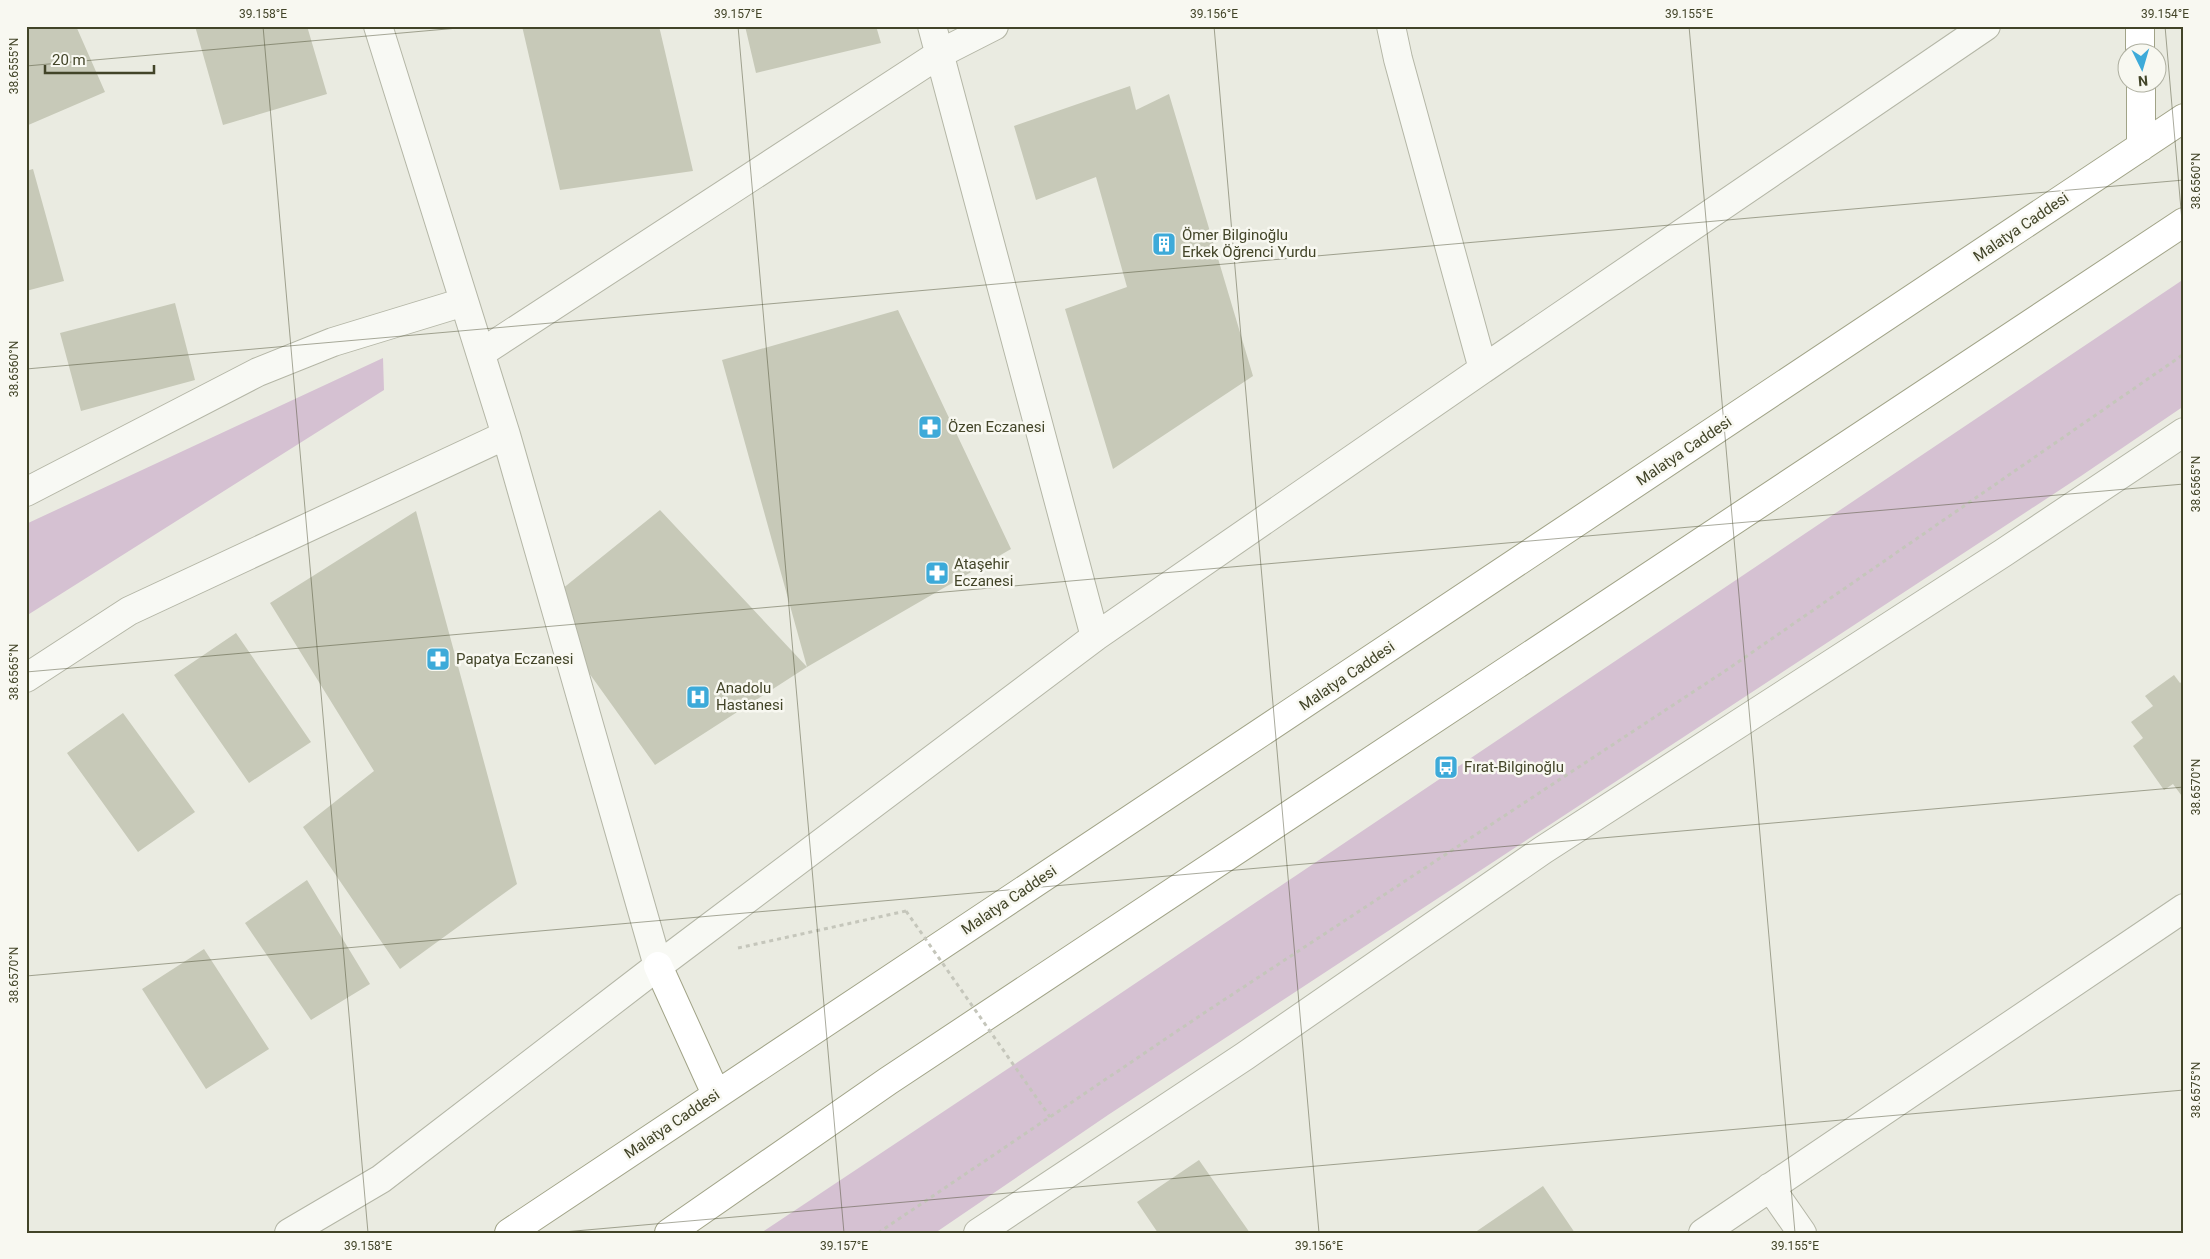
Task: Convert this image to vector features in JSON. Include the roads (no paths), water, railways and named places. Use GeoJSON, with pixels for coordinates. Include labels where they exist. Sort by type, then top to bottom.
{"type":"FeatureCollection","features":[{"type":"Feature","properties":{"kind":"highway"},"geometry":{"type":"LineString","coordinates":[[2140,26],[2140,42]]}},
{"type":"Feature","properties":{"kind":"highway"},"geometry":{"type":"LineString","coordinates":[[2141,92],[2141,147]]}},
{"type":"Feature","properties":{"kind":"highway","name":"Malatya Caddesi"},"geometry":{"type":"LineString","coordinates":[[509,1233],[2184,118]]}},
{"type":"Feature","properties":{"kind":"highway"},"geometry":{"type":"LineString","coordinates":[[669,1233],[888,1081],[2184,222]]}},
{"type":"Feature","properties":{"kind":"highway"},"geometry":{"type":"LineString","coordinates":[[658,966],[716,1094]]}},
{"type":"Feature","properties":{"kind":"street"},"geometry":{"type":"LineString","coordinates":[[378,26],[506,434],[658,966]]}},
{"type":"Feature","properties":{"kind":"street"},"geometry":{"type":"LineString","coordinates":[[932,26],[941,53],[1094,636]]}},
{"type":"Feature","properties":{"kind":"street"},"geometry":{"type":"LineString","coordinates":[[481,353],[941,53],[994,26]]}},
{"type":"Feature","properties":{"kind":"street"},"geometry":{"type":"LineString","coordinates":[[1391,26],[1398,59],[1483,369]]}},
{"type":"Feature","properties":{"kind":"street"},"geometry":{"type":"LineString","coordinates":[[289,1233],[381,1179],[658,966],[1094,636],[1986,26]]}},
{"type":"Feature","properties":{"kind":"street"},"geometry":{"type":"LineString","coordinates":[[26,492],[258,372],[333,342],[464,302]]}},
{"type":"Feature","properties":{"kind":"street"},"geometry":{"type":"LineString","coordinates":[[978,1233],[1245,1056],[1544,850],[1986,564],[2184,432]]}},
{"type":"Feature","properties":{"kind":"street"},"geometry":{"type":"LineString","coordinates":[[26,678],[130,611],[506,434]]}},
{"type":"Feature","properties":{"kind":"street"},"geometry":{"type":"LineString","coordinates":[[1703,1233],[2184,908]]}},
{"type":"Feature","properties":{"kind":"street"},"geometry":{"type":"LineString","coordinates":[[1770,1188],[1802,1233]]}},
{"type":"Feature","properties":{"kind":"place","name":"Ömer Bilginoğlu Erkek Öğrenci Yurdu"},"geometry":{"type":"Point","coordinates":[1164,244]}},
{"type":"Feature","properties":{"kind":"place","name":"Özen Eczanesi"},"geometry":{"type":"Point","coordinates":[930,427]}},
{"type":"Feature","properties":{"kind":"place","name":"Ataşehir Eczanesi"},"geometry":{"type":"Point","coordinates":[937,573]}},
{"type":"Feature","properties":{"kind":"place","name":"Papatya Eczanesi"},"geometry":{"type":"Point","coordinates":[438,659]}},
{"type":"Feature","properties":{"kind":"place","name":"Anadolu Hastanesi"},"geometry":{"type":"Point","coordinates":[698,697]}},
{"type":"Feature","properties":{"kind":"place","name":"Fırat-Bilginoğlu"},"geometry":{"type":"Point","coordinates":[1446,767]}}]}
